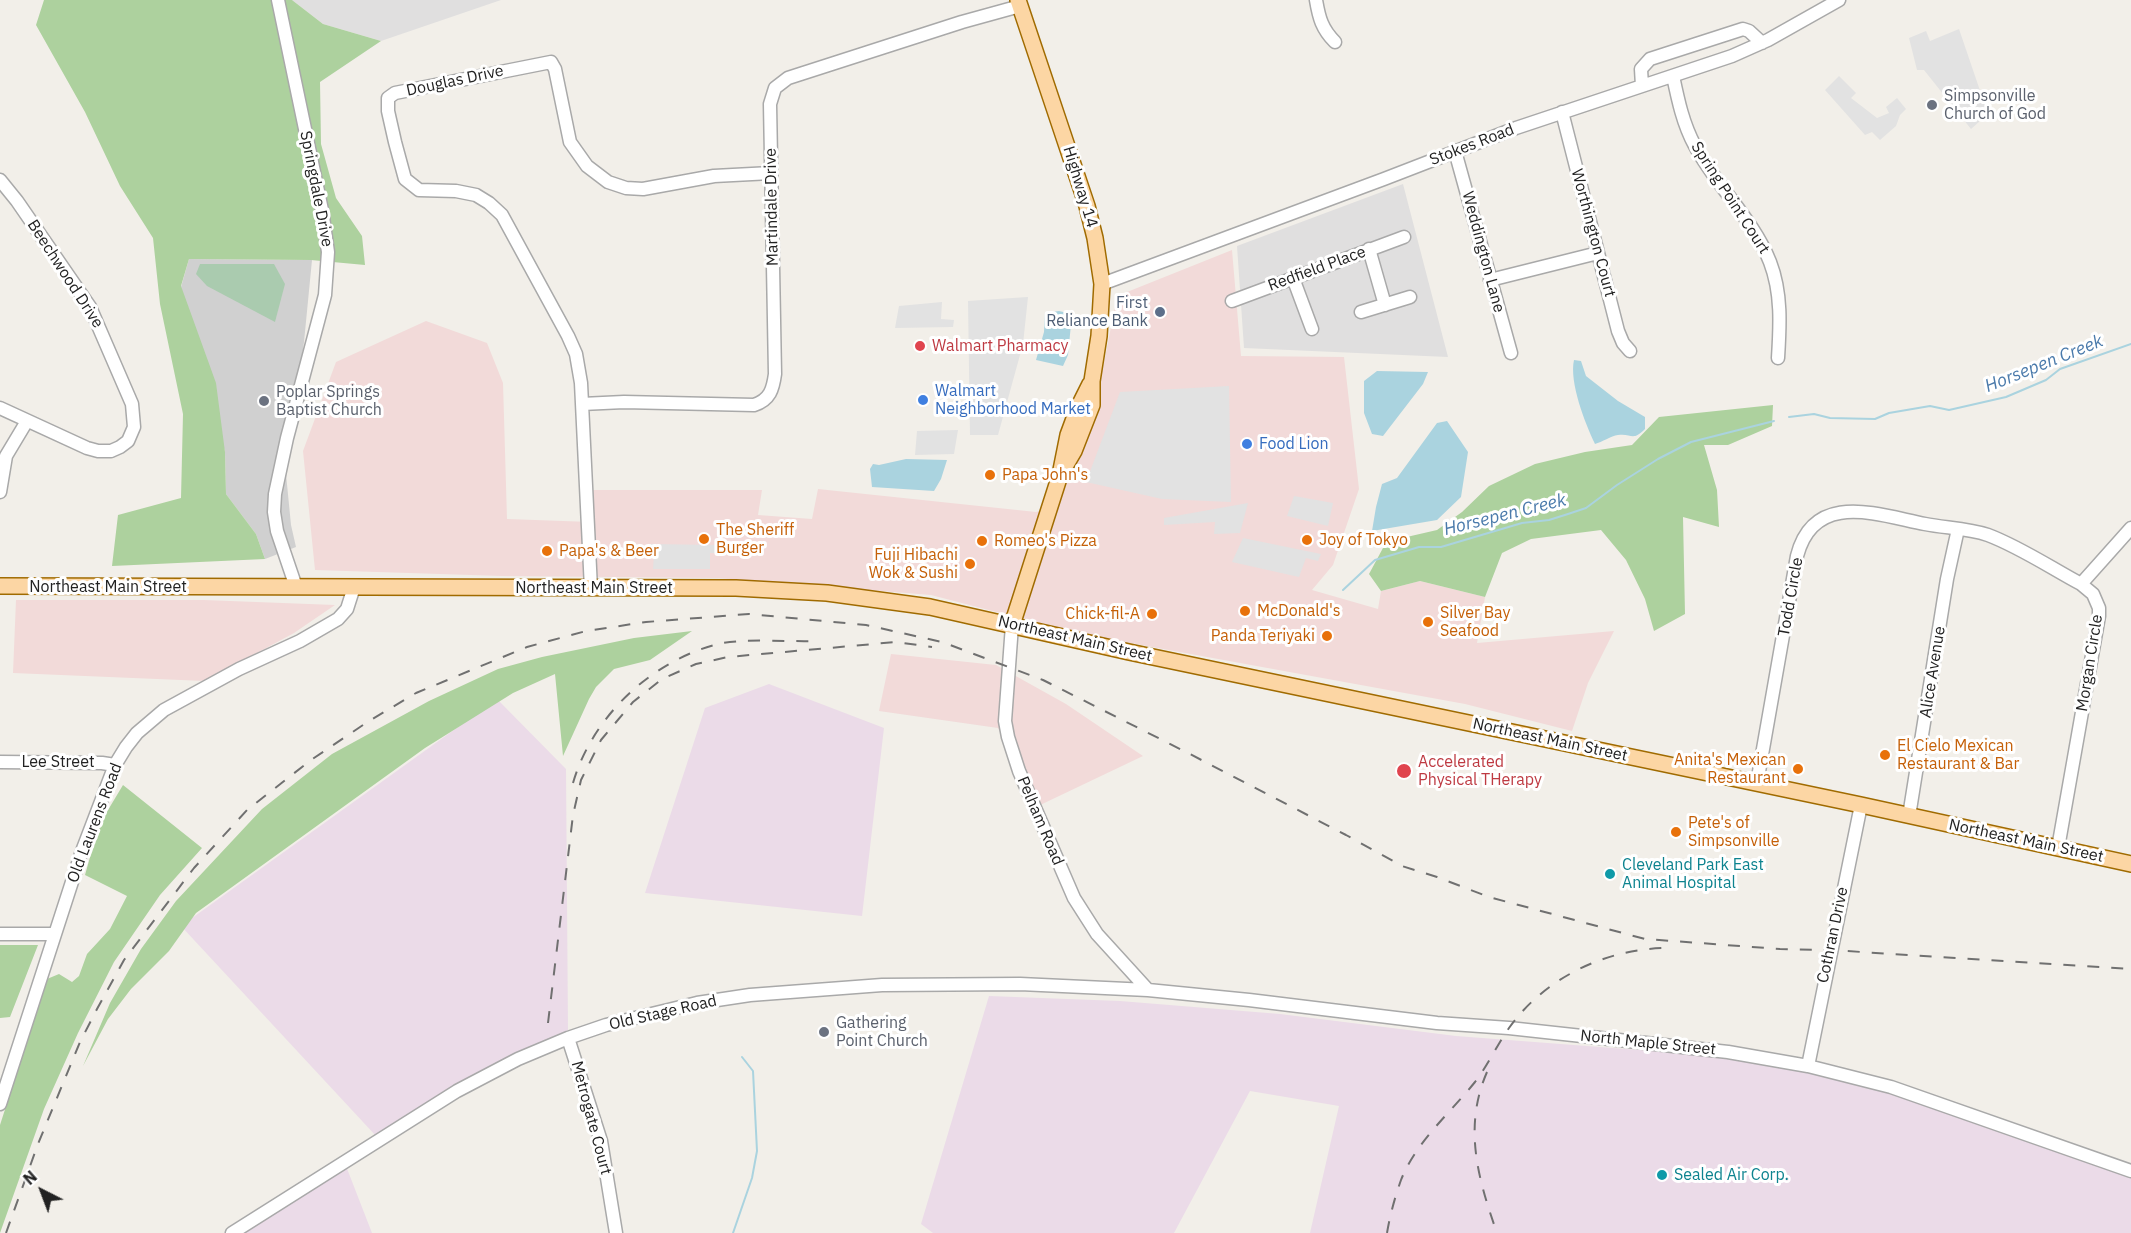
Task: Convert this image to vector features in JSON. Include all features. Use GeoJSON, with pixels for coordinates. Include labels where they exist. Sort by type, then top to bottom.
{"type":"FeatureCollection","features":[{"type":"Feature","properties":{"kind":"main road","name":"Highway 14"},"geometry":{"type":"LineString","coordinates":[[1012,625],[1060,475],[1074,451],[1092,405],[1092,381],[1099,336],[1101,284],[1095,238],[1087,206],[1019,3]]}},
{"type":"Feature","properties":{"kind":"main road","name":"Northeast Main Street"},"geometry":{"type":"LineString","coordinates":[[0,586],[735,588],[827,592],[922,606],[2131,864]]}},
{"type":"Feature","properties":{"kind":"street","name":"Springdale Drive"},"geometry":{"type":"LineString","coordinates":[[278,0],[322,210],[328,252],[325,295],[287,438],[275,494],[274,512],[277,531],[296,587]]}},
{"type":"Feature","properties":{"kind":"street"},"geometry":{"type":"LineString","coordinates":[[1316,0],[1321,24],[1335,42]]}},
{"type":"Feature","properties":{"kind":"street"},"geometry":{"type":"LineString","coordinates":[[1813,0],[1817,13]]}},
{"type":"Feature","properties":{"kind":"street","name":"Stokes Road"},"geometry":{"type":"LineString","coordinates":[[1101,284],[1562,112],[1732,56],[1762,43],[1839,0]]}},
{"type":"Feature","properties":{"kind":"street","name":"Martindale Drive"},"geometry":{"type":"LineString","coordinates":[[582,404],[624,402],[754,405],[768,397],[775,374],[771,98],[775,88],[785,79],[1019,3]]}},
{"type":"Feature","properties":{"kind":"street"},"geometry":{"type":"LineString","coordinates":[[1642,86],[1641,69],[1650,59],[1743,29],[1749,31],[1762,43]]}},
{"type":"Feature","properties":{"kind":"street","name":"Douglas Drive"},"geometry":{"type":"LineString","coordinates":[[591,589],[582,404],[578,365],[572,343],[506,220],[497,209],[476,195],[456,191],[419,190],[408,183],[401,169],[388,111],[390,95],[551,62],[555,69],[570,141],[587,166],[608,182],[626,188],[643,189],[714,176],[771,174]]}},
{"type":"Feature","properties":{"kind":"street","name":"Spring Point Court"},"geometry":{"type":"LineString","coordinates":[[1673,76],[1682,114],[1694,146],[1759,238],[1770,263],[1777,285],[1779,303],[1778,358]]}},
{"type":"Feature","properties":{"kind":"street","name":"Worthington Court"},"geometry":{"type":"LineString","coordinates":[[1562,112],[1618,331],[1623,343],[1630,351]]}},
{"type":"Feature","properties":{"kind":"street","name":"Weddington Lane"},"geometry":{"type":"LineString","coordinates":[[1455,151],[1511,353]]}},
{"type":"Feature","properties":{"kind":"street"},"geometry":{"type":"LineString","coordinates":[[0,172],[0,180]]}},
{"type":"Feature","properties":{"kind":"street","name":"Beechwood Drive"},"geometry":{"type":"LineString","coordinates":[[0,180],[90,307],[126,389],[135,417],[133,431],[128,441],[106,452],[87,448],[0,408]]}},
{"type":"Feature","properties":{"kind":"street","name":"Redfield Place"},"geometry":{"type":"LineString","coordinates":[[1232,302],[1404,237]]}},
{"type":"Feature","properties":{"kind":"street"},"geometry":{"type":"LineString","coordinates":[[1369,249],[1385,305]]}},
{"type":"Feature","properties":{"kind":"street"},"geometry":{"type":"LineString","coordinates":[[1490,280],[1599,252]]}},
{"type":"Feature","properties":{"kind":"street"},"geometry":{"type":"LineString","coordinates":[[1293,278],[1312,328]]}},
{"type":"Feature","properties":{"kind":"street"},"geometry":{"type":"LineString","coordinates":[[1361,312],[1410,297]]}},
{"type":"Feature","properties":{"kind":"street"},"geometry":{"type":"LineString","coordinates":[[0,492],[6,456],[27,421]]}},
{"type":"Feature","properties":{"kind":"street","name":"Todd Circle"},"geometry":{"type":"LineString","coordinates":[[1757,783],[1797,556],[1809,531],[1827,516],[1850,510],[1958,529]]}},
{"type":"Feature","properties":{"kind":"street"},"geometry":{"type":"LineString","coordinates":[[2081,584],[2131,528]]}},
{"type":"Feature","properties":{"kind":"street","name":"Morgan Circle"},"geometry":{"type":"LineString","coordinates":[[1958,529],[1989,536],[2081,584],[2093,594],[2098,608],[2099,616],[2058,848]]}},
{"type":"Feature","properties":{"kind":"street","name":"Alice Avenue"},"geometry":{"type":"LineString","coordinates":[[1909,816],[1947,579],[1958,529]]}},
{"type":"Feature","properties":{"kind":"street","name":"Old Laurens Road"},"geometry":{"type":"LineString","coordinates":[[0,1104],[54,934],[115,765],[137,733],[164,710],[338,619],[347,609],[354,587]]}},
{"type":"Feature","properties":{"kind":"street","name":"Pelham Road"},"geometry":{"type":"LineString","coordinates":[[1012,625],[1005,717],[1008,737],[1019,771],[1074,898],[1097,934],[1148,990]]}},
{"type":"Feature","properties":{"kind":"street","name":"Lee Street"},"geometry":{"type":"LineString","coordinates":[[0,762],[82,762],[115,765]]}},
{"type":"Feature","properties":{"kind":"street","name":"Cothran Drive"},"geometry":{"type":"LineString","coordinates":[[1808,1066],[1861,805]]}},
{"type":"Feature","properties":{"kind":"street"},"geometry":{"type":"LineString","coordinates":[[0,934],[54,934]]}},
{"type":"Feature","properties":{"kind":"street","name":"Old Stage Road"},"geometry":{"type":"LineString","coordinates":[[232,1233],[458,1091],[518,1059],[606,1025],[697,1003],[750,995],[818,989],[951,983],[1148,990]]}},
{"type":"Feature","properties":{"kind":"street","name":"North Maple Street"},"geometry":{"type":"LineString","coordinates":[[1148,990],[1437,1023],[1509,1028],[1728,1052],[1808,1066],[1926,1098],[2131,1171]]}},
{"type":"Feature","properties":{"kind":"street","name":"Metrogate Court"},"geometry":{"type":"LineString","coordinates":[[568,1038],[601,1141],[616,1233]]}},
{"type":"Feature","properties":{"kind":"shaded area"},"geometry":{"type":"Polygon","coordinates":[[[292,0],[501,0],[381,41],[323,24],[292,0]]]}},
{"type":"Feature","properties":{"kind":"shaded area"},"geometry":{"type":"Polygon","coordinates":[[[1959,29],[1988,114],[1971,129],[1924,70],[1917,70],[1909,38],[1926,31],[1930,41],[1959,29]]]}},
{"type":"Feature","properties":{"kind":"shaded area"},"geometry":{"type":"Polygon","coordinates":[[[1839,76],[1856,93],[1851,98],[1877,118],[1889,113],[1886,107],[1897,98],[1906,109],[1900,115],[1896,126],[1880,140],[1872,132],[1865,135],[1825,90],[1839,76]]]}},
{"type":"Feature","properties":{"kind":"shaded area"},"geometry":{"type":"Polygon","coordinates":[[[1403,184],[1448,357],[1244,348],[1237,246],[1403,184]]]}},
{"type":"Feature","properties":{"kind":"shaded area"},"geometry":{"type":"Polygon","coordinates":[[[1232,250],[1241,356],[1344,357],[1359,489],[1333,565],[1312,590],[1378,609],[1381,591],[1420,581],[1485,597],[1477,643],[1614,631],[1588,683],[1572,731],[1465,704],[1081,634],[931,595],[718,578],[502,576],[315,570],[303,451],[336,362],[426,321],[487,343],[503,383],[507,519],[591,522],[592,490],[762,490],[758,515],[812,519],[818,489],[1036,512],[1058,505],[1103,368],[1117,296],[1232,250]]]}},
{"type":"Feature","properties":{"kind":"shaded area"},"geometry":{"type":"Polygon","coordinates":[[[189,259],[312,260],[304,342],[286,474],[291,525],[296,547],[265,559],[256,534],[226,494],[225,452],[181,287],[189,259]]]}},
{"type":"Feature","properties":{"kind":"shaded area"},"geometry":{"type":"Polygon","coordinates":[[[1028,297],[1023,344],[998,435],[970,435],[968,301],[1028,297]]]}},
{"type":"Feature","properties":{"kind":"shaded area"},"geometry":{"type":"Polygon","coordinates":[[[942,302],[941,319],[954,320],[953,327],[895,328],[899,306],[942,302]]]}},
{"type":"Feature","properties":{"kind":"shaded area"},"geometry":{"type":"Polygon","coordinates":[[[1229,386],[1231,502],[1162,499],[1086,482],[1120,392],[1229,386]]]}},
{"type":"Feature","properties":{"kind":"shaded area"},"geometry":{"type":"Polygon","coordinates":[[[958,430],[954,454],[915,455],[917,431],[958,430]]]}},
{"type":"Feature","properties":{"kind":"shaded area"},"geometry":{"type":"Polygon","coordinates":[[[1294,496],[1333,503],[1328,526],[1287,516],[1294,496]]]}},
{"type":"Feature","properties":{"kind":"shaded area"},"geometry":{"type":"Polygon","coordinates":[[[1248,503],[1240,533],[1214,534],[1215,522],[1164,525],[1164,518],[1248,503]]]}},
{"type":"Feature","properties":{"kind":"shaded area"},"geometry":{"type":"Polygon","coordinates":[[[1243,538],[1321,554],[1318,561],[1306,558],[1299,577],[1232,562],[1243,538]]]}},
{"type":"Feature","properties":{"kind":"shaded area"},"geometry":{"type":"Polygon","coordinates":[[[650,544],[717,545],[716,553],[710,553],[710,569],[653,569],[654,554],[649,554],[650,544]]]}},
{"type":"Feature","properties":{"kind":"shaded area"},"geometry":{"type":"Polygon","coordinates":[[[16,600],[204,600],[335,605],[294,633],[205,681],[13,673],[16,600]]]}},
{"type":"Feature","properties":{"kind":"shaded area"},"geometry":{"type":"Polygon","coordinates":[[[891,654],[996,665],[1066,704],[1143,756],[1036,807],[998,728],[879,711],[891,654]]]}},
{"type":"Feature","properties":{"kind":"shaded area"},"geometry":{"type":"Polygon","coordinates":[[[769,684],[884,728],[862,916],[645,893],[705,708],[769,684]]]}},
{"type":"Feature","properties":{"kind":"shaded area"},"geometry":{"type":"Polygon","coordinates":[[[497,699],[566,769],[568,1030],[499,1063],[376,1136],[181,926],[497,699]]]}},
{"type":"Feature","properties":{"kind":"shaded area"},"geometry":{"type":"Polygon","coordinates":[[[989,996],[1120,1001],[1280,1014],[1456,1036],[1809,1063],[2131,1172],[2131,1233],[1310,1233],[1339,1106],[1250,1091],[1174,1233],[933,1233],[921,1224],[989,996]]]}},
{"type":"Feature","properties":{"kind":"shaded area"},"geometry":{"type":"Polygon","coordinates":[[[346,1166],[372,1233],[245,1233],[346,1166]]]}},
{"type":"Feature","properties":{"kind":"green space"},"geometry":{"type":"Polygon","coordinates":[[[44,0],[292,0],[323,24],[381,41],[320,82],[321,144],[336,198],[362,236],[365,265],[311,260],[189,259],[181,286],[216,383],[225,452],[226,494],[256,534],[265,559],[112,566],[118,515],[181,498],[183,414],[160,304],[153,238],[120,186],[85,112],[36,25],[44,0]]]}},
{"type":"Feature","properties":{"kind":"green space"},"geometry":{"type":"Polygon","coordinates":[[[200,264],[274,264],[285,284],[275,322],[207,286],[196,274],[200,264]]]}},
{"type":"Feature","properties":{"kind":"green space"},"geometry":{"type":"Polygon","coordinates":[[[1773,405],[1772,426],[1728,445],[1704,445],[1717,490],[1719,527],[1683,517],[1685,614],[1654,631],[1645,599],[1626,560],[1601,530],[1531,539],[1502,553],[1485,597],[1420,581],[1381,591],[1369,574],[1383,548],[1398,539],[1437,530],[1462,512],[1489,486],[1535,464],[1585,452],[1632,445],[1659,417],[1773,405]]]}},
{"type":"Feature","properties":{"kind":"green space"},"geometry":{"type":"Polygon","coordinates":[[[692,631],[650,660],[614,669],[596,687],[563,756],[555,674],[513,693],[425,748],[196,913],[169,951],[131,989],[108,1019],[83,1066],[110,1003],[141,949],[176,901],[262,809],[332,754],[429,701],[498,669],[542,657],[634,638],[692,631]]]}},
{"type":"Feature","properties":{"kind":"green space"},"geometry":{"type":"Polygon","coordinates":[[[123,785],[202,848],[160,895],[114,962],[78,1033],[44,1109],[0,1233],[0,1125],[47,979],[59,974],[72,982],[79,976],[87,954],[110,929],[127,896],[85,875],[99,825],[123,785]]]}},
{"type":"Feature","properties":{"kind":"green space"},"geometry":{"type":"Polygon","coordinates":[[[0,945],[38,945],[10,1017],[0,1018],[0,945]]]}},
{"type":"Feature","properties":{"kind":"water"},"geometry":{"type":"Polygon","coordinates":[[[1059,311],[1072,314],[1068,355],[1063,366],[1036,360],[1044,332],[1045,313],[1059,311]]]}},
{"type":"Feature","properties":{"kind":"water"},"geometry":{"type":"Polygon","coordinates":[[[1574,360],[1581,361],[1586,376],[1618,401],[1645,417],[1645,429],[1641,433],[1634,436],[1618,435],[1595,444],[1576,391],[1574,360]]]}},
{"type":"Feature","properties":{"kind":"water"},"geometry":{"type":"Polygon","coordinates":[[[1377,371],[1428,372],[1423,384],[1383,436],[1372,434],[1364,413],[1364,381],[1377,371]]]}},
{"type":"Feature","properties":{"kind":"water"},"geometry":{"type":"Polygon","coordinates":[[[1447,421],[1468,452],[1461,497],[1437,520],[1372,531],[1382,484],[1397,478],[1437,423],[1447,421]]]}},
{"type":"Feature","properties":{"kind":"water"},"geometry":{"type":"Polygon","coordinates":[[[906,459],[947,460],[941,479],[934,491],[872,487],[870,469],[873,464],[879,465],[906,459]]]}},
{"type":"Feature","properties":{"kind":"waterway","name":"Horsepen Creek"},"geometry":{"type":"LineString","coordinates":[[1789,417],[1814,414],[1830,418],[1875,419],[1889,413],[1930,406],[1949,410],[2006,397],[2046,380],[2060,369],[2131,344]]}},
{"type":"Feature","properties":{"kind":"waterway","name":"Horsepen Creek"},"geometry":{"type":"LineString","coordinates":[[1343,590],[1375,560],[1419,547],[1441,547],[1522,523],[1549,520],[1586,508],[1658,459],[1691,442],[1774,421]]}},
{"type":"Feature","properties":{"kind":"waterway"},"geometry":{"type":"LineString","coordinates":[[733,1233],[752,1178],[757,1151],[753,1071],[742,1057]]}},
{"type":"Feature","properties":{"kind":"railway"},"geometry":{"type":"LineString","coordinates":[[6,1233],[38,1144],[80,1042],[124,960],[194,868],[247,810],[311,760],[416,693],[527,647],[586,631],[646,622],[749,614],[866,625],[942,642],[1043,680],[1186,752],[1402,866],[1489,897],[1645,939],[2131,969]]}},
{"type":"Feature","properties":{"kind":"railway"},"geometry":{"type":"LineString","coordinates":[[573,783],[594,736],[610,714],[648,678],[670,664],[693,652],[728,642],[815,641]]}},
{"type":"Feature","properties":{"kind":"railway"},"geometry":{"type":"LineString","coordinates":[[548,1023],[573,815],[581,780],[601,740],[633,702],[662,679],[696,664],[728,657],[896,642],[932,647]]}},
{"type":"Feature","properties":{"kind":"railway"},"geometry":{"type":"LineString","coordinates":[[1387,1233],[1393,1206],[1407,1166],[1424,1140],[1475,1082],[1509,1028],[1524,1010],[1560,980],[1602,959],[1648,949],[1671,948]]}},
{"type":"Feature","properties":{"kind":"railway"},"geometry":{"type":"LineString","coordinates":[[1487,1072],[1476,1113],[1476,1153],[1484,1193],[1497,1233]]}},
{"type":"Feature","properties":{"kind":"place","name":"Simpsonville Church of God"},"geometry":{"type":"Point","coordinates":[1932,105]}},
{"type":"Feature","properties":{"kind":"place","name":"First Reliance Bank"},"geometry":{"type":"Point","coordinates":[1160,312]}},
{"type":"Feature","properties":{"kind":"place","name":"Walmart Pharmacy"},"geometry":{"type":"Point","coordinates":[920,346]}},
{"type":"Feature","properties":{"kind":"place","name":"Walmart Neighborhood Market"},"geometry":{"type":"Point","coordinates":[923,400]}},
{"type":"Feature","properties":{"kind":"place","name":"Poplar Springs Baptist Church"},"geometry":{"type":"Point","coordinates":[264,401]}},
{"type":"Feature","properties":{"kind":"place","name":"Food Lion"},"geometry":{"type":"Point","coordinates":[1247,444]}},
{"type":"Feature","properties":{"kind":"place","name":"Papa John's"},"geometry":{"type":"Point","coordinates":[990,475]}},
{"type":"Feature","properties":{"kind":"place","name":"The Sheriff Burger"},"geometry":{"type":"Point","coordinates":[704,539]}},
{"type":"Feature","properties":{"kind":"place","name":"Joy of Tokyo"},"geometry":{"type":"Point","coordinates":[1307,540]}},
{"type":"Feature","properties":{"kind":"place","name":"Romeo's Pizza"},"geometry":{"type":"Point","coordinates":[982,541]}},
{"type":"Feature","properties":{"kind":"place","name":"Papa's & Beer"},"geometry":{"type":"Point","coordinates":[547,551]}},
{"type":"Feature","properties":{"kind":"place","name":"Fuji Hibachi Wok & Sushi"},"geometry":{"type":"Point","coordinates":[970,564]}},
{"type":"Feature","properties":{"kind":"place","name":"McDonald's"},"geometry":{"type":"Point","coordinates":[1245,611]}},
{"type":"Feature","properties":{"kind":"place","name":"Chick-fil-A"},"geometry":{"type":"Point","coordinates":[1152,614]}},
{"type":"Feature","properties":{"kind":"place","name":"Silver Bay Seafood"},"geometry":{"type":"Point","coordinates":[1428,622]}},
{"type":"Feature","properties":{"kind":"place","name":"Panda Teriyaki"},"geometry":{"type":"Point","coordinates":[1327,636]}},
{"type":"Feature","properties":{"kind":"place","name":"El Cielo Mexican Restaurant & Bar"},"geometry":{"type":"Point","coordinates":[1885,755]}},
{"type":"Feature","properties":{"kind":"place","name":"Anita's Mexican Restaurant"},"geometry":{"type":"Point","coordinates":[1798,769]}},
{"type":"Feature","properties":{"kind":"place","name":"Accelerated Physical THerapy"},"geometry":{"type":"Point","coordinates":[1404,771]}},
{"type":"Feature","properties":{"kind":"place","name":"Pete's of Simpsonville"},"geometry":{"type":"Point","coordinates":[1676,832]}},
{"type":"Feature","properties":{"kind":"place","name":"Cleveland Park East Animal Hospital"},"geometry":{"type":"Point","coordinates":[1610,874]}},
{"type":"Feature","properties":{"kind":"place","name":"Gathering Point Church"},"geometry":{"type":"Point","coordinates":[824,1032]}},
{"type":"Feature","properties":{"kind":"place","name":"Sealed Air Corp."},"geometry":{"type":"Point","coordinates":[1662,1175]}}]}
